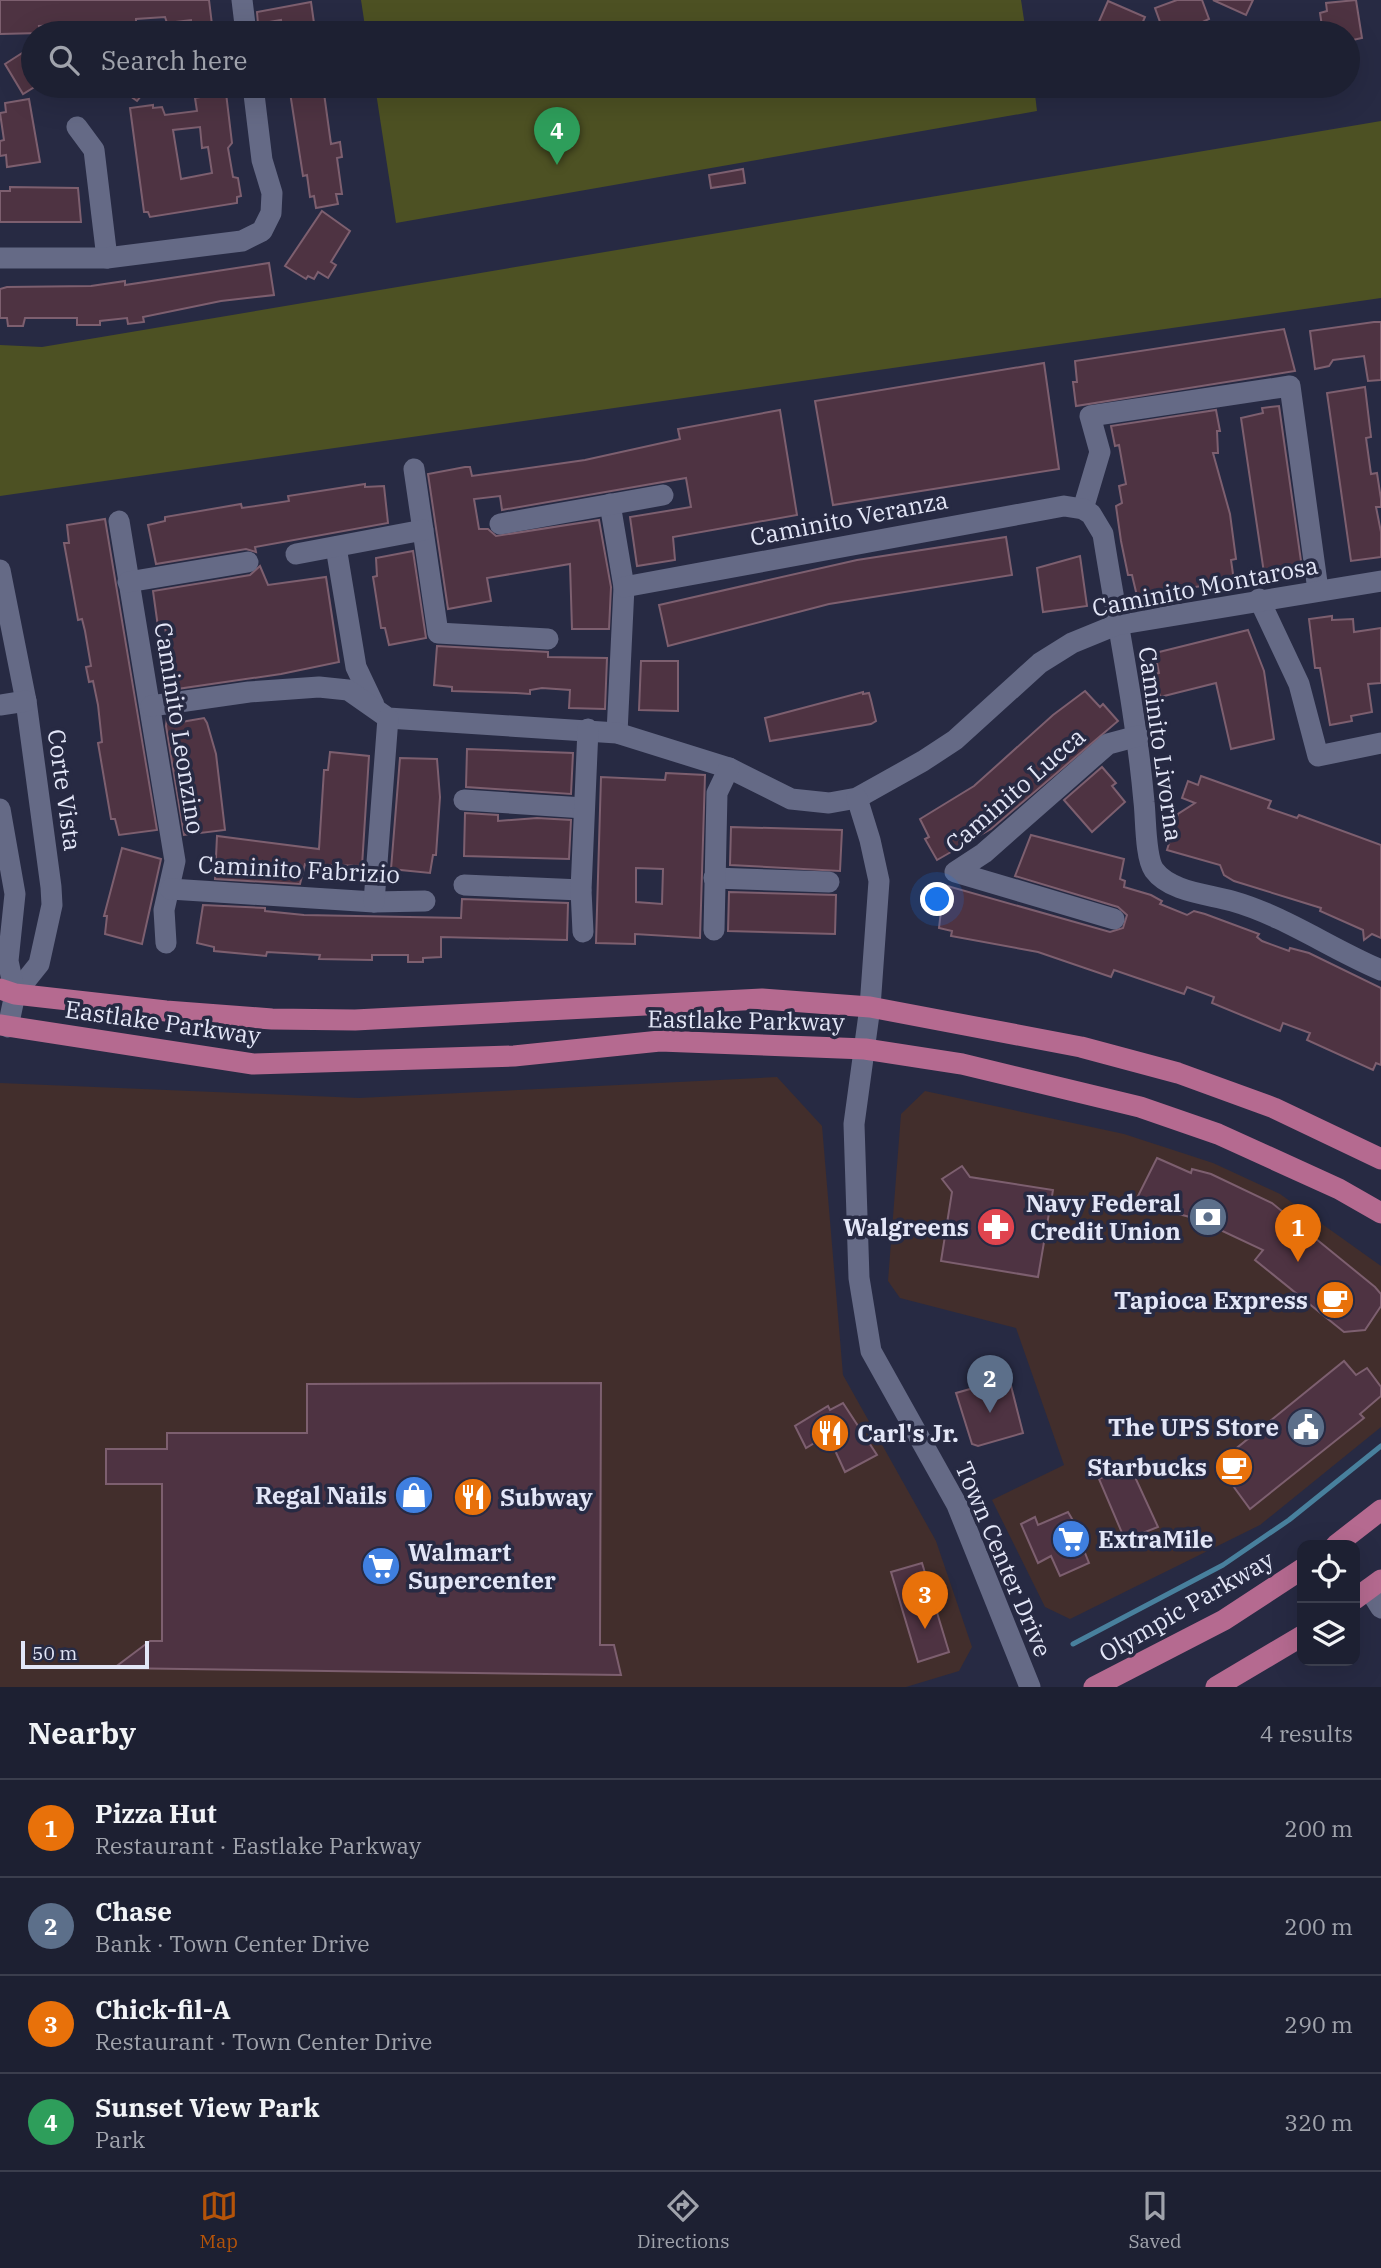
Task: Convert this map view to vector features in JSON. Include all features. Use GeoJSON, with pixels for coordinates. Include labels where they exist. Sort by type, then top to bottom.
{"type":"FeatureCollection","features":[{"type":"Feature","properties":{"kind":"main road","name":"Eastlake Parkway"},"geometry":{"type":"LineString","coordinates":[[7,991],[166,1011],[314,1019],[762,999],[870,1007],[1081,1047],[1178,1073],[1275,1108],[1381,1159]]}},
{"type":"Feature","properties":{"kind":"main road","name":"Eastlake Parkway"},"geometry":{"type":"LineString","coordinates":[[4,1026],[253,1064],[514,1056],[660,1041],[865,1049],[962,1064],[1140,1107],[1219,1134],[1339,1189],[1381,1213]]}},
{"type":"Feature","properties":{"kind":"main road"},"geometry":{"type":"LineString","coordinates":[[1342,1540],[1381,1510]]}},
{"type":"Feature","properties":{"kind":"main road","name":"Olympic Parkway"},"geometry":{"type":"LineString","coordinates":[[1094,1687],[1224,1620],[1297,1572]]}},
{"type":"Feature","properties":{"kind":"main road"},"geometry":{"type":"LineString","coordinates":[[1216,1687],[1297,1639]]}},
{"type":"Feature","properties":{"kind":"street"},"geometry":{"type":"LineString","coordinates":[[243,0],[245,21]]}},
{"type":"Feature","properties":{"kind":"street"},"geometry":{"type":"LineString","coordinates":[[0,258],[107,258],[242,241],[261,231],[268,222],[272,193],[262,160],[254,98]]}},
{"type":"Feature","properties":{"kind":"street"},"geometry":{"type":"LineString","coordinates":[[77,127],[94,150],[107,258]]}},
{"type":"Feature","properties":{"kind":"street"},"geometry":{"type":"LineString","coordinates":[[1083,509],[1100,452],[1090,416],[1290,386],[1318,590]]}},
{"type":"Feature","properties":{"kind":"street"},"geometry":{"type":"LineString","coordinates":[[414,469],[438,633],[548,639]]}},
{"type":"Feature","properties":{"kind":"street"},"geometry":{"type":"LineString","coordinates":[[500,524],[663,495]]}},
{"type":"Feature","properties":{"kind":"street"},"geometry":{"type":"LineString","coordinates":[[610,504],[624,587],[617,733]]}},
{"type":"Feature","properties":{"kind":"street","name":"Caminito Veranza"},"geometry":{"type":"LineString","coordinates":[[624,587],[997,516],[1064,506],[1083,509]]}},
{"type":"Feature","properties":{"kind":"street","name":"Caminito Livorna"},"geometry":{"type":"LineString","coordinates":[[1083,509],[1097,521],[1103,534],[1116,625],[1138,736],[1149,848],[1154,869],[1173,884],[1260,910],[1381,970]]}},
{"type":"Feature","properties":{"kind":"street","name":"Caminito Leonzino"},"geometry":{"type":"LineString","coordinates":[[119,522],[175,861],[164,910],[166,943]]}},
{"type":"Feature","properties":{"kind":"street"},"geometry":{"type":"LineString","coordinates":[[296,554],[423,530]]}},
{"type":"Feature","properties":{"kind":"street"},"geometry":{"type":"LineString","coordinates":[[336,547],[356,667],[382,712],[374,902]]}},
{"type":"Feature","properties":{"kind":"street"},"geometry":{"type":"LineString","coordinates":[[128,582],[248,562]]}},
{"type":"Feature","properties":{"kind":"street","name":"Corte Vista"},"geometry":{"type":"LineString","coordinates":[[0,570],[26,701],[51,887],[47,928],[39,964],[7,991]]}},
{"type":"Feature","properties":{"kind":"street","name":"Caminito Montarosa"},"geometry":{"type":"LineString","coordinates":[[151,706],[248,692],[319,687],[348,690],[382,712],[617,733],[729,768],[791,799],[829,803],[857,798],[955,740],[1040,663],[1072,643],[1116,625],[1184,615],[1259,599],[1381,581]]}},
{"type":"Feature","properties":{"kind":"street"},"geometry":{"type":"LineString","coordinates":[[1259,599],[1299,684],[1318,756],[1381,743]]}},
{"type":"Feature","properties":{"kind":"street","name":"Corte Vista"},"geometry":{"type":"LineString","coordinates":[[0,705],[26,701]]}},
{"type":"Feature","properties":{"kind":"street"},"geometry":{"type":"LineString","coordinates":[[583,932],[581,890],[588,729]]}},
{"type":"Feature","properties":{"kind":"street","name":"Caminito Lucca"},"geometry":{"type":"LineString","coordinates":[[1114,919],[956,872],[984,853],[1108,744],[1138,736]]}},
{"type":"Feature","properties":{"kind":"street"},"geometry":{"type":"LineString","coordinates":[[713,930],[717,793],[729,768]]}},
{"type":"Feature","properties":{"kind":"street","name":"Town Center Drive"},"geometry":{"type":"LineString","coordinates":[[857,798],[870,840],[878,881],[870,1007],[854,1125],[859,1278],[871,1352],[957,1505],[1030,1687]]}},
{"type":"Feature","properties":{"kind":"street"},"geometry":{"type":"LineString","coordinates":[[464,800],[584,808]]}},
{"type":"Feature","properties":{"kind":"street","name":"Corte Vista"},"geometry":{"type":"LineString","coordinates":[[0,809],[15,894],[4,1026]]}},
{"type":"Feature","properties":{"kind":"street"},"geometry":{"type":"LineString","coordinates":[[714,878],[829,882]]}},
{"type":"Feature","properties":{"kind":"street"},"geometry":{"type":"LineString","coordinates":[[464,885],[581,890]]}},
{"type":"Feature","properties":{"kind":"street","name":"Corte Vista"},"geometry":{"type":"LineString","coordinates":[[15,894],[51,887]]}},
{"type":"Feature","properties":{"kind":"street","name":"Caminito Fabrizio"},"geometry":{"type":"LineString","coordinates":[[170,889],[374,902],[425,901]]}},
{"type":"Feature","properties":{"kind":"street"},"geometry":{"type":"LineString","coordinates":[[12,926],[47,928]]}},
{"type":"Feature","properties":{"kind":"street"},"geometry":{"type":"LineString","coordinates":[[1368,1589],[1381,1608]]}},
{"type":"Feature","properties":{"kind":"shaded area"},"geometry":{"type":"Polygon","coordinates":[[[777,1077],[822,1126],[843,1375],[936,1541],[972,1647],[959,1671],[906,1687],[0,1687],[0,1083],[359,1098],[777,1077]]]}},
{"type":"Feature","properties":{"kind":"shaded area"},"geometry":{"type":"Polygon","coordinates":[[[925,1091],[1124,1134],[1213,1163],[1280,1194],[1381,1266],[1381,1427],[1260,1525],[1070,1619],[1045,1607],[992,1500],[1064,1465],[1016,1328],[900,1298],[888,1281],[901,1114],[925,1091]]]}},
{"type":"Feature","properties":{"kind":"green space"},"geometry":{"type":"Polygon","coordinates":[[[361,0],[1021,0],[1024,21],[364,21],[361,0]]]}},
{"type":"Feature","properties":{"kind":"green space"},"geometry":{"type":"Polygon","coordinates":[[[377,98],[1035,98],[1037,111],[396,223],[377,98]]]}},
{"type":"Feature","properties":{"kind":"green space"},"geometry":{"type":"Polygon","coordinates":[[[1381,121],[1381,298],[0,496],[0,345],[42,347],[1381,121]]]}},
{"type":"Feature","properties":{"kind":"building"},"geometry":{"type":"Polygon","coordinates":[[[0,0],[209,0],[212,21],[166,21],[165,17],[136,21],[21,21],[21,33],[0,34],[0,0]]]}},
{"type":"Feature","properties":{"kind":"building"},"geometry":{"type":"Polygon","coordinates":[[[1177,0],[1202,0],[1209,19],[1160,21],[1155,8],[1177,0]]]}},
{"type":"Feature","properties":{"kind":"building"},"geometry":{"type":"Polygon","coordinates":[[[1213,0],[1253,0],[1246,15],[1213,0]]]}},
{"type":"Feature","properties":{"kind":"building"},"geometry":{"type":"Polygon","coordinates":[[[1356,0],[1359,21],[1321,21],[1320,13],[1327,11],[1326,3],[1356,0]]]}},
{"type":"Feature","properties":{"kind":"building"},"geometry":{"type":"Polygon","coordinates":[[[1108,1],[1145,17],[1143,21],[1099,21],[1108,1]]]}},
{"type":"Feature","properties":{"kind":"building"},"geometry":{"type":"Polygon","coordinates":[[[311,2],[314,21],[258,21],[257,12],[311,2]]]}},
{"type":"Feature","properties":{"kind":"building"},"geometry":{"type":"Polygon","coordinates":[[[21,54],[21,91],[5,64],[21,54]]]}},
{"type":"Feature","properties":{"kind":"building"},"geometry":{"type":"Polygon","coordinates":[[[195,98],[227,98],[232,143],[228,148],[233,177],[238,178],[241,196],[237,197],[237,203],[150,217],[148,212],[144,212],[130,108],[153,105],[153,108],[162,107],[165,115],[197,111],[195,98]],[[200,127],[173,130],[181,179],[212,173],[208,147],[202,148],[200,127]]]}},
{"type":"Feature","properties":{"kind":"building"},"geometry":{"type":"Polygon","coordinates":[[[291,98],[325,98],[331,144],[340,142],[342,157],[337,158],[342,194],[336,194],[338,204],[316,208],[314,196],[310,197],[307,175],[303,176],[291,98]]]}},
{"type":"Feature","properties":{"kind":"building"},"geometry":{"type":"Polygon","coordinates":[[[29,99],[40,162],[7,167],[6,155],[0,156],[0,141],[4,140],[0,113],[6,112],[5,103],[29,99]]]}},
{"type":"Feature","properties":{"kind":"building"},"geometry":{"type":"Polygon","coordinates":[[[743,169],[745,183],[711,188],[709,175],[743,169]]]}},
{"type":"Feature","properties":{"kind":"building"},"geometry":{"type":"Polygon","coordinates":[[[10,187],[78,188],[81,222],[0,222],[0,191],[10,191],[10,187]]]}},
{"type":"Feature","properties":{"kind":"building"},"geometry":{"type":"Polygon","coordinates":[[[322,211],[350,231],[331,262],[336,265],[328,278],[318,272],[314,279],[308,276],[306,279],[285,266],[322,211]]]}},
{"type":"Feature","properties":{"kind":"building"},"geometry":{"type":"Polygon","coordinates":[[[269,263],[274,295],[221,301],[143,317],[144,322],[128,324],[127,318],[100,321],[100,325],[77,325],[77,318],[25,318],[23,326],[8,326],[7,318],[0,318],[0,289],[7,287],[91,286],[125,281],[125,285],[269,263]]]}},
{"type":"Feature","properties":{"kind":"building"},"geometry":{"type":"Polygon","coordinates":[[[1381,322],[1381,380],[1368,381],[1364,356],[1333,360],[1329,366],[1315,369],[1310,331],[1381,322]]]}},
{"type":"Feature","properties":{"kind":"building"},"geometry":{"type":"Polygon","coordinates":[[[1284,329],[1295,371],[1076,406],[1073,382],[1077,382],[1075,361],[1284,329]]]}},
{"type":"Feature","properties":{"kind":"building"},"geometry":{"type":"Polygon","coordinates":[[[1044,363],[1059,469],[833,505],[815,401],[1044,363]]]}},
{"type":"Feature","properties":{"kind":"building"},"geometry":{"type":"Polygon","coordinates":[[[1365,387],[1371,437],[1366,438],[1371,474],[1377,473],[1381,499],[1381,507],[1376,507],[1381,532],[1381,557],[1351,561],[1327,393],[1365,387]]]}},
{"type":"Feature","properties":{"kind":"building"},"geometry":{"type":"Polygon","coordinates":[[[1279,406],[1302,568],[1264,573],[1241,418],[1263,413],[1262,408],[1279,406]]]}},
{"type":"Feature","properties":{"kind":"building"},"geometry":{"type":"Polygon","coordinates":[[[780,410],[797,515],[673,537],[675,560],[637,566],[630,517],[691,507],[686,478],[502,510],[500,496],[474,499],[479,529],[488,529],[496,536],[599,520],[611,587],[609,629],[572,629],[570,564],[487,578],[491,601],[448,609],[428,474],[470,467],[472,476],[585,460],[680,439],[678,429],[780,410]]]}},
{"type":"Feature","properties":{"kind":"building"},"geometry":{"type":"Polygon","coordinates":[[[1216,410],[1220,431],[1217,431],[1218,453],[1213,453],[1230,514],[1236,559],[1231,560],[1234,581],[1137,596],[1132,575],[1128,575],[1121,541],[1116,506],[1122,503],[1119,486],[1126,484],[1119,445],[1115,446],[1111,426],[1216,410]]]}},
{"type":"Feature","properties":{"kind":"building"},"geometry":{"type":"Polygon","coordinates":[[[365,484],[365,487],[384,486],[388,523],[255,547],[256,552],[246,549],[156,564],[148,525],[165,521],[165,517],[241,504],[242,508],[289,501],[288,496],[365,484]]]}},
{"type":"Feature","properties":{"kind":"building"},"geometry":{"type":"Polygon","coordinates":[[[105,519],[157,830],[119,835],[115,819],[111,819],[98,743],[102,742],[98,705],[93,681],[89,682],[86,667],[91,666],[85,631],[82,619],[78,620],[64,543],[69,543],[67,525],[105,519]]]}},
{"type":"Feature","properties":{"kind":"building"},"geometry":{"type":"Polygon","coordinates":[[[1006,537],[1012,575],[829,604],[668,646],[659,605],[857,560],[1006,537]]]}},
{"type":"Feature","properties":{"kind":"building"},"geometry":{"type":"Polygon","coordinates":[[[413,551],[426,638],[389,645],[385,628],[381,628],[373,577],[377,576],[376,558],[413,551]]]}},
{"type":"Feature","properties":{"kind":"building"},"geometry":{"type":"Polygon","coordinates":[[[1080,556],[1087,606],[1043,612],[1037,568],[1080,556]]]}},
{"type":"Feature","properties":{"kind":"building"},"geometry":{"type":"Polygon","coordinates":[[[260,566],[268,585],[326,577],[339,662],[281,674],[170,690],[164,655],[170,654],[165,628],[158,627],[153,591],[250,575],[260,566]]]}},
{"type":"Feature","properties":{"kind":"building"},"geometry":{"type":"Polygon","coordinates":[[[1332,616],[1332,620],[1353,619],[1354,632],[1381,628],[1381,683],[1368,684],[1372,712],[1351,716],[1352,721],[1330,725],[1320,668],[1315,668],[1309,619],[1332,616]]]}},
{"type":"Feature","properties":{"kind":"building"},"geometry":{"type":"Polygon","coordinates":[[[1248,630],[1264,671],[1274,739],[1231,749],[1216,683],[1160,697],[1155,674],[1159,673],[1155,653],[1248,630]]]}},
{"type":"Feature","properties":{"kind":"building"},"geometry":{"type":"Polygon","coordinates":[[[437,646],[548,652],[548,657],[607,658],[605,709],[569,708],[570,690],[542,688],[530,690],[530,694],[452,691],[452,687],[434,685],[437,646]]]}},
{"type":"Feature","properties":{"kind":"building"},"geometry":{"type":"Polygon","coordinates":[[[641,661],[678,661],[678,711],[639,710],[641,661]]]}},
{"type":"Feature","properties":{"kind":"building"},"geometry":{"type":"Polygon","coordinates":[[[1085,691],[1100,707],[1103,704],[1118,721],[991,829],[937,860],[925,839],[929,837],[920,819],[974,786],[1053,715],[1085,691]]]}},
{"type":"Feature","properties":{"kind":"building"},"geometry":{"type":"Polygon","coordinates":[[[863,692],[869,693],[871,700],[876,721],[871,724],[770,741],[765,718],[863,692]]]}},
{"type":"Feature","properties":{"kind":"building"},"geometry":{"type":"Polygon","coordinates":[[[179,715],[181,722],[204,718],[207,723],[216,754],[225,830],[184,835],[166,726],[167,717],[179,715]]]}},
{"type":"Feature","properties":{"kind":"building"},"geometry":{"type":"Polygon","coordinates":[[[467,749],[573,753],[571,794],[466,787],[467,749]]]}},
{"type":"Feature","properties":{"kind":"building"},"geometry":{"type":"Polygon","coordinates":[[[330,752],[369,756],[362,866],[305,864],[300,884],[215,879],[217,836],[319,849],[324,770],[328,770],[330,752]]]}},
{"type":"Feature","properties":{"kind":"building"},"geometry":{"type":"Polygon","coordinates":[[[400,758],[437,759],[440,797],[436,855],[433,855],[430,873],[391,869],[400,758]]]}},
{"type":"Feature","properties":{"kind":"building"},"geometry":{"type":"Polygon","coordinates":[[[1102,767],[1116,783],[1112,786],[1125,802],[1092,832],[1064,800],[1102,767]]]}},
{"type":"Feature","properties":{"kind":"building"},"geometry":{"type":"Polygon","coordinates":[[[666,773],[705,775],[700,938],[635,934],[635,944],[596,943],[601,777],[665,780],[666,773]],[[636,868],[636,902],[662,904],[663,869],[636,868]]]}},
{"type":"Feature","properties":{"kind":"building"},"geometry":{"type":"Polygon","coordinates":[[[1201,776],[1271,801],[1268,808],[1297,818],[1299,815],[1381,845],[1381,938],[1372,934],[1364,940],[1363,930],[1320,911],[1321,908],[1234,881],[1224,875],[1220,865],[1167,850],[1178,814],[1195,803],[1182,798],[1188,781],[1198,785],[1201,776]]]}},
{"type":"Feature","properties":{"kind":"building"},"geometry":{"type":"Polygon","coordinates":[[[465,813],[498,815],[498,821],[537,818],[571,820],[569,859],[464,856],[465,813]]]}},
{"type":"Feature","properties":{"kind":"building"},"geometry":{"type":"Polygon","coordinates":[[[731,827],[842,830],[840,871],[730,865],[731,827]]]}},
{"type":"Feature","properties":{"kind":"building"},"geometry":{"type":"Polygon","coordinates":[[[1031,835],[1124,859],[1120,879],[1125,881],[1124,887],[1151,895],[1162,901],[1160,904],[1187,915],[1194,911],[1205,914],[1259,934],[1257,937],[1262,941],[1289,951],[1290,948],[1309,953],[1381,988],[1381,1065],[1376,1063],[1373,1070],[1307,1040],[1310,1033],[1283,1023],[1280,1031],[1212,1003],[1214,997],[1187,987],[1184,994],[1114,970],[1111,977],[1038,952],[951,936],[952,931],[939,928],[944,885],[1110,932],[1123,928],[1127,915],[1118,907],[1015,876],[1031,835]]]}},
{"type":"Feature","properties":{"kind":"building"},"geometry":{"type":"Polygon","coordinates":[[[122,848],[161,859],[142,944],[105,934],[107,916],[104,916],[122,848]]]}},
{"type":"Feature","properties":{"kind":"building"},"geometry":{"type":"Polygon","coordinates":[[[729,892],[836,895],[835,934],[728,931],[729,892]]]}},
{"type":"Feature","properties":{"kind":"building"},"geometry":{"type":"Polygon","coordinates":[[[462,899],[568,903],[567,940],[441,937],[441,957],[423,958],[423,962],[408,962],[408,955],[372,955],[372,960],[319,959],[320,955],[267,952],[266,956],[214,951],[214,947],[197,943],[203,905],[265,908],[265,911],[304,915],[461,918],[462,899]]]}},
{"type":"Feature","properties":{"kind":"building"},"geometry":{"type":"Polygon","coordinates":[[[1157,1158],[1191,1173],[1192,1169],[1211,1174],[1272,1203],[1375,1287],[1381,1294],[1381,1306],[1365,1330],[1344,1332],[1255,1260],[1263,1250],[1197,1219],[1135,1202],[1157,1158]]]}},
{"type":"Feature","properties":{"kind":"building","name":"Walgreens"},"geometry":{"type":"Polygon","coordinates":[[[962,1166],[970,1177],[1053,1190],[1038,1277],[941,1261],[952,1192],[942,1179],[962,1166]]]}},
{"type":"Feature","properties":{"kind":"building"},"geometry":{"type":"Polygon","coordinates":[[[1344,1361],[1356,1375],[1367,1368],[1381,1387],[1381,1396],[1360,1414],[1364,1418],[1250,1509],[1217,1464],[1344,1361]]]}},
{"type":"Feature","properties":{"kind":"building"},"geometry":{"type":"Polygon","coordinates":[[[1009,1378],[1023,1433],[978,1446],[972,1444],[956,1393],[1009,1378]]]}},
{"type":"Feature","properties":{"kind":"building","name":"Walmart Supercenter"},"geometry":{"type":"Polygon","coordinates":[[[601,1383],[600,1645],[614,1645],[621,1675],[114,1668],[150,1641],[162,1641],[162,1484],[106,1484],[106,1449],[167,1449],[167,1433],[307,1433],[307,1384],[601,1383]]]}},
{"type":"Feature","properties":{"kind":"building","name":"Carl's Jr."},"geometry":{"type":"Polygon","coordinates":[[[843,1403],[877,1455],[845,1472],[833,1446],[825,1448],[821,1439],[806,1448],[795,1426],[828,1406],[830,1410],[843,1403]]]}},
{"type":"Feature","properties":{"kind":"building"},"geometry":{"type":"Polygon","coordinates":[[[1129,1464],[1158,1527],[1125,1540],[1099,1479],[1129,1464]]]}},
{"type":"Feature","properties":{"kind":"building"},"geometry":{"type":"Polygon","coordinates":[[[1068,1512],[1082,1536],[1079,1538],[1089,1563],[1060,1576],[1051,1556],[1038,1563],[1021,1524],[1035,1517],[1038,1525],[1068,1512]]]}},
{"type":"Feature","properties":{"kind":"building"},"geometry":{"type":"Polygon","coordinates":[[[922,1563],[949,1652],[918,1662],[891,1572],[922,1563]]]}},
{"type":"Feature","properties":{"kind":"waterway"},"geometry":{"type":"LineString","coordinates":[[1073,1644],[1223,1565],[1289,1520],[1381,1446]]}},
{"type":"Feature","properties":{"kind":"place","name":"Sunset View Park"},"geometry":{"type":"Point","coordinates":[557,165]}},
{"type":"Feature","properties":{"kind":"place","name":"Navy Federal Credit Union"},"geometry":{"type":"Point","coordinates":[1208,1217]}},
{"type":"Feature","properties":{"kind":"place","name":"Walgreens"},"geometry":{"type":"Point","coordinates":[996,1227]}},
{"type":"Feature","properties":{"kind":"place","name":"Pizza Hut"},"geometry":{"type":"Point","coordinates":[1298,1262]}},
{"type":"Feature","properties":{"kind":"place","name":"Tapioca Express"},"geometry":{"type":"Point","coordinates":[1335,1300]}},
{"type":"Feature","properties":{"kind":"place","name":"Chase"},"geometry":{"type":"Point","coordinates":[990,1413]}},
{"type":"Feature","properties":{"kind":"place","name":"The UPS Store"},"geometry":{"type":"Point","coordinates":[1306,1427]}},
{"type":"Feature","properties":{"kind":"place","name":"Carl's Jr."},"geometry":{"type":"Point","coordinates":[830,1433]}},
{"type":"Feature","properties":{"kind":"place","name":"Starbucks"},"geometry":{"type":"Point","coordinates":[1234,1467]}},
{"type":"Feature","properties":{"kind":"place","name":"Regal Nails"},"geometry":{"type":"Point","coordinates":[414,1495]}},
{"type":"Feature","properties":{"kind":"place","name":"Subway"},"geometry":{"type":"Point","coordinates":[473,1497]}},
{"type":"Feature","properties":{"kind":"place","name":"ExtraMile"},"geometry":{"type":"Point","coordinates":[1071,1539]}},
{"type":"Feature","properties":{"kind":"place","name":"Walmart Supercenter"},"geometry":{"type":"Point","coordinates":[381,1566]}},
{"type":"Feature","properties":{"kind":"place","name":"Chick-fil-A"},"geometry":{"type":"Point","coordinates":[925,1629]}}]}
